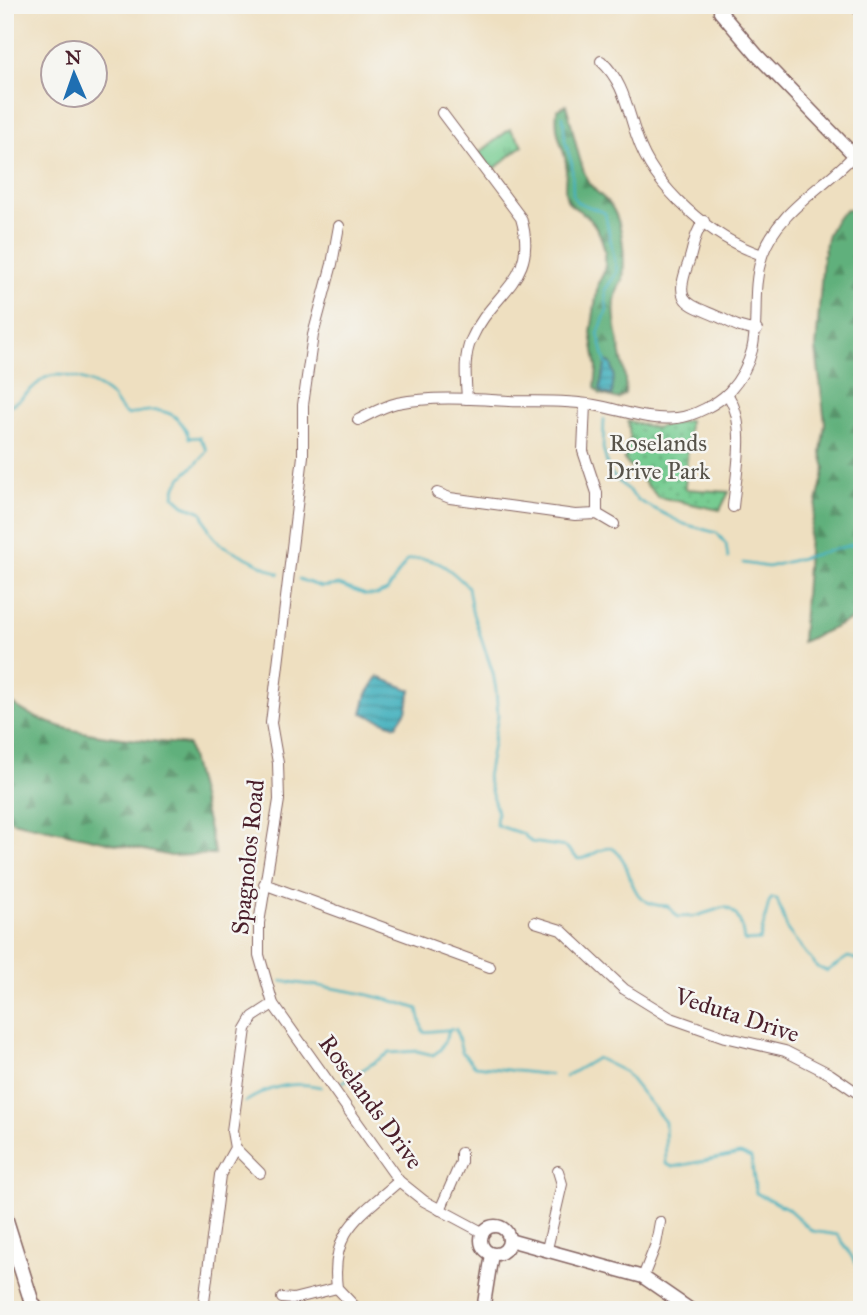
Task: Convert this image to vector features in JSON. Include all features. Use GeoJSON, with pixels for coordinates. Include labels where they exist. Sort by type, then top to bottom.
{"type":"FeatureCollection","features":[{"type":"Feature","properties":{"kind":"main road"},"geometry":{"type":"LineString","coordinates":[[5,1217],[32,1303],[37,1310]]}},
{"type":"Feature","properties":{"kind":"street"},"geometry":{"type":"LineString","coordinates":[[853,5],[862,13]]}},
{"type":"Feature","properties":{"kind":"street"},"geometry":{"type":"LineString","coordinates":[[358,420],[394,403],[424,399],[584,404],[643,419],[680,418],[712,405],[727,394],[744,371],[757,330],[757,286],[762,255],[779,225],[794,208],[858,156],[757,55],[720,8]]}},
{"type":"Feature","properties":{"kind":"street"},"geometry":{"type":"LineString","coordinates":[[601,61],[620,84],[637,138],[654,174],[679,202],[704,221],[748,250],[762,255]]}},
{"type":"Feature","properties":{"kind":"street"},"geometry":{"type":"LineString","coordinates":[[442,113],[521,218],[526,233],[527,254],[520,274],[476,330],[470,343],[466,360],[467,399]]}},
{"type":"Feature","properties":{"kind":"street"},"geometry":{"type":"LineString","coordinates":[[704,221],[693,238],[680,286],[681,294],[694,308],[735,326],[757,330]]}},
{"type":"Feature","properties":{"kind":"street","name":"Spagnolos Road"},"geometry":{"type":"LineString","coordinates":[[273,1004],[259,956],[261,903],[279,800],[278,763],[271,723],[303,456],[303,405],[313,335],[339,226]]}},
{"type":"Feature","properties":{"kind":"street"},"geometry":{"type":"LineString","coordinates":[[727,394],[736,406],[733,507]]}},
{"type":"Feature","properties":{"kind":"street"},"geometry":{"type":"LineString","coordinates":[[584,404],[583,451],[597,492],[597,514]]}},
{"type":"Feature","properties":{"kind":"street"},"geometry":{"type":"LineString","coordinates":[[437,493],[450,498],[544,511],[597,514],[614,524]]}},
{"type":"Feature","properties":{"kind":"street"},"geometry":{"type":"LineString","coordinates":[[264,884],[490,967]]}},
{"type":"Feature","properties":{"kind":"street","name":"Veduta Drive"},"geometry":{"type":"LineString","coordinates":[[535,922],[561,930],[624,989],[671,1018],[714,1033],[785,1051],[830,1074],[862,1096]]}},
{"type":"Feature","properties":{"kind":"street"},"geometry":{"type":"LineString","coordinates":[[260,1173],[235,1148],[232,1130],[246,1029],[253,1017],[273,1004]]}},
{"type":"Feature","properties":{"kind":"street","name":"Roselands Drive"},"geometry":{"type":"LineString","coordinates":[[273,1004],[399,1181],[440,1210],[482,1232],[497,1226],[504,1229],[509,1240]]}},
{"type":"Feature","properties":{"kind":"street"},"geometry":{"type":"LineString","coordinates":[[203,1310],[220,1175],[235,1148]]}},
{"type":"Feature","properties":{"kind":"street"},"geometry":{"type":"LineString","coordinates":[[440,1210],[461,1162],[461,1153]]}},
{"type":"Feature","properties":{"kind":"street"},"geometry":{"type":"LineString","coordinates":[[547,1249],[562,1184],[558,1171]]}},
{"type":"Feature","properties":{"kind":"street"},"geometry":{"type":"LineString","coordinates":[[358,1310],[337,1288],[334,1266],[340,1239],[399,1181]]}},
{"type":"Feature","properties":{"kind":"street"},"geometry":{"type":"LineString","coordinates":[[643,1277],[656,1244],[660,1223]]}},
{"type":"Feature","properties":{"kind":"street"},"geometry":{"type":"LineString","coordinates":[[482,1232],[482,1248],[492,1254],[504,1251],[509,1240],[547,1249],[643,1277],[691,1310]]}},
{"type":"Feature","properties":{"kind":"street"},"geometry":{"type":"LineString","coordinates":[[483,1310],[492,1254]]}},
{"type":"Feature","properties":{"kind":"street"},"geometry":{"type":"LineString","coordinates":[[282,1298],[293,1299],[337,1288]]}},
{"type":"Feature","properties":{"kind":"green space"},"geometry":{"type":"Polygon","coordinates":[[[566,105],[587,179],[613,210],[622,239],[623,280],[617,292],[615,320],[625,394],[618,399],[600,394],[595,387],[597,368],[591,333],[598,283],[605,268],[605,259],[599,232],[586,215],[567,200],[566,163],[556,119],[557,110],[566,105]]]}},
{"type":"Feature","properties":{"kind":"green space"},"geometry":{"type":"Polygon","coordinates":[[[510,129],[523,145],[493,170],[479,153],[510,129]]]}},
{"type":"Feature","properties":{"kind":"green space"},"geometry":{"type":"Polygon","coordinates":[[[847,209],[862,214],[862,615],[802,642],[809,536],[825,468],[821,453],[825,423],[816,349],[823,257],[828,234],[836,219],[847,209]]]}},
{"type":"Feature","properties":{"kind":"green space","name":"Roselands Drive Park"},"geometry":{"type":"Polygon","coordinates":[[[689,420],[685,489],[729,492],[720,510],[658,497],[624,460],[630,438],[628,421],[655,428],[689,420]]]}},
{"type":"Feature","properties":{"kind":"green space"},"geometry":{"type":"Polygon","coordinates":[[[5,698],[46,722],[69,729],[188,745],[215,854],[171,856],[12,821],[5,815],[5,698]]]}},
{"type":"Feature","properties":{"kind":"water"},"geometry":{"type":"Polygon","coordinates":[[[606,361],[611,363],[614,374],[612,395],[603,393],[600,389],[606,361]]]}},
{"type":"Feature","properties":{"kind":"water"},"geometry":{"type":"Polygon","coordinates":[[[378,677],[411,690],[406,711],[396,726],[362,713],[367,694],[378,677]]]}},
{"type":"Feature","properties":{"kind":"waterway"},"geometry":{"type":"LineString","coordinates":[[563,116],[565,141],[572,164],[573,196],[577,202],[605,213],[617,272],[605,290],[607,310],[598,334],[606,364]]}},
{"type":"Feature","properties":{"kind":"waterway"},"geometry":{"type":"LineString","coordinates":[[5,407],[16,402],[45,378],[59,375],[77,378],[101,388],[110,394],[128,415],[148,411],[173,415],[185,428],[189,438],[199,437],[207,450],[178,482],[174,496],[184,505],[202,512],[210,532],[220,544],[279,574]]}},
{"type":"Feature","properties":{"kind":"waterway"},"geometry":{"type":"LineString","coordinates":[[604,419],[603,448],[609,472],[639,501],[684,524],[717,533],[726,544],[728,558]]}},
{"type":"Feature","properties":{"kind":"waterway"},"geometry":{"type":"LineString","coordinates":[[743,563],[768,567],[862,542]]}},
{"type":"Feature","properties":{"kind":"waterway"},"geometry":{"type":"LineString","coordinates":[[299,579],[321,587],[339,585],[366,595],[377,595],[387,591],[407,560],[426,559],[455,574],[468,587],[472,611],[496,690],[498,716],[487,777],[497,812],[496,825],[523,834],[531,842],[566,847],[578,859],[612,848],[620,855],[636,892],[643,899],[653,904],[668,906],[678,917],[696,916],[725,907],[737,916],[744,941],[760,940],[769,902],[772,898],[777,899],[788,931],[817,967],[827,971],[848,957],[862,961]]}},
{"type":"Feature","properties":{"kind":"waterway"},"geometry":{"type":"LineString","coordinates":[[282,981],[334,988],[401,1003],[418,1009],[423,1032],[456,1029],[462,1052],[475,1066],[551,1075]]}},
{"type":"Feature","properties":{"kind":"waterway"},"geometry":{"type":"LineString","coordinates":[[343,1082],[389,1053],[417,1051],[433,1055],[440,1050],[451,1028]]}},
{"type":"Feature","properties":{"kind":"waterway"},"geometry":{"type":"LineString","coordinates":[[565,1077],[597,1058],[625,1072],[665,1122],[666,1164],[673,1167],[740,1154],[751,1158],[756,1193],[787,1208],[812,1231],[838,1235],[862,1273]]}},
{"type":"Feature","properties":{"kind":"waterway"},"geometry":{"type":"LineString","coordinates":[[245,1102],[281,1086],[321,1087]]}}]}
